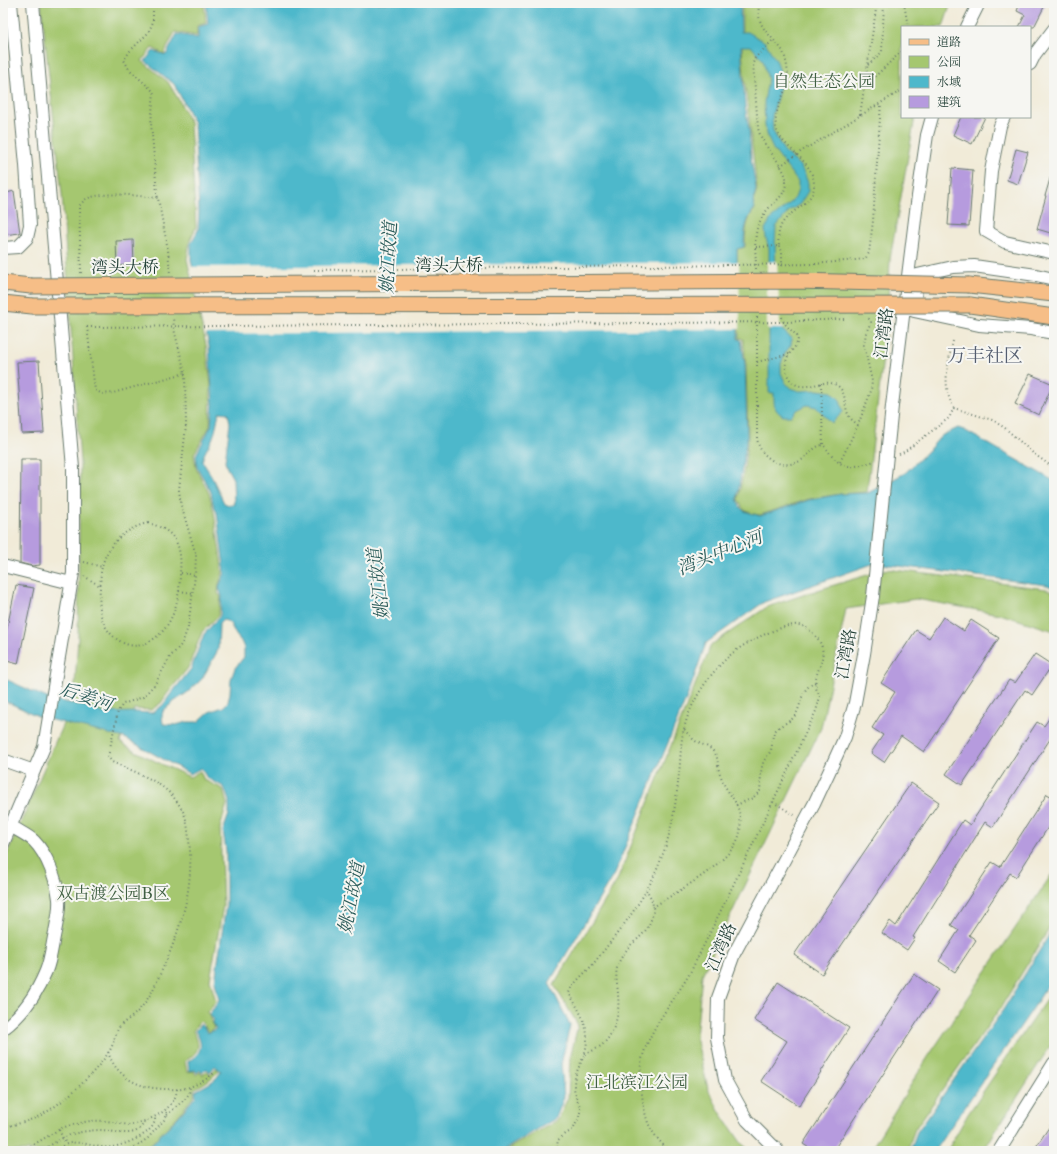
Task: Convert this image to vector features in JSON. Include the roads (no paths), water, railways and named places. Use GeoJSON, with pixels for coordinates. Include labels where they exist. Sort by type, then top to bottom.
{"type":"FeatureCollection","features":[{"type":"Feature","properties":{"kind":"main road","name":"湾头大桥"},"geometry":{"type":"LineString","coordinates":[[3,283],[31,286],[795,281],[969,285],[1054,294]]}},
{"type":"Feature","properties":{"kind":"main road"},"geometry":{"type":"LineString","coordinates":[[3,303],[32,306],[788,308],[970,305],[1054,317]]}},
{"type":"Feature","properties":{"kind":"street"},"geometry":{"type":"LineString","coordinates":[[3,248],[18,247],[27,238],[30,225],[11,3]]}},
{"type":"Feature","properties":{"kind":"street"},"geometry":{"type":"LineString","coordinates":[[3,844],[44,747],[73,564],[73,468],[33,3]]}},
{"type":"Feature","properties":{"kind":"street"},"geometry":{"type":"LineString","coordinates":[[968,26],[979,3]]}},
{"type":"Feature","properties":{"kind":"street"},"geometry":{"type":"LineString","coordinates":[[1031,62],[1054,30]]}},
{"type":"Feature","properties":{"kind":"street","name":"江湾路"},"geometry":{"type":"LineString","coordinates":[[778,1151],[747,1120],[725,1080],[717,1038],[718,998],[734,954],[829,772],[845,737],[855,703],[873,596],[892,406],[917,203],[927,135],[932,118]]}},
{"type":"Feature","properties":{"kind":"street"},"geometry":{"type":"LineString","coordinates":[[1004,118],[1000,126],[991,171],[986,231],[1006,242],[1054,253]]}},
{"type":"Feature","properties":{"kind":"street"},"geometry":{"type":"LineString","coordinates":[[1054,279],[974,266],[953,267],[916,275],[914,311],[979,325],[1030,329],[1054,333]]}},
{"type":"Feature","properties":{"kind":"street"},"geometry":{"type":"LineString","coordinates":[[3,566],[71,583]]}},
{"type":"Feature","properties":{"kind":"street"},"geometry":{"type":"LineString","coordinates":[[3,760],[34,771]]}},
{"type":"Feature","properties":{"kind":"street"},"geometry":{"type":"LineString","coordinates":[[3,1029],[11,1024],[29,1004],[46,971],[52,951],[59,911],[59,900],[56,885],[41,850],[33,840],[11,826]]}},
{"type":"Feature","properties":{"kind":"street"},"geometry":{"type":"LineString","coordinates":[[999,1151],[1054,1063]]}},
{"type":"Feature","properties":{"kind":"water"},"geometry":{"type":"Polygon","coordinates":[[[206,3],[740,3],[741,32],[748,32],[765,42],[777,62],[782,79],[772,116],[773,131],[784,151],[800,166],[808,183],[808,191],[800,204],[789,211],[776,227],[775,244],[778,326],[792,339],[791,345],[785,353],[781,364],[781,373],[785,382],[790,388],[799,391],[818,390],[832,392],[840,400],[843,412],[832,423],[816,407],[807,405],[797,410],[791,416],[783,416],[777,411],[775,406],[774,393],[769,393],[769,249],[765,229],[771,219],[795,198],[798,190],[798,182],[773,149],[768,138],[765,126],[764,102],[768,80],[763,60],[751,46],[741,46],[745,106],[756,189],[753,202],[755,208],[749,217],[746,227],[744,247],[737,249],[738,339],[741,340],[745,365],[747,437],[737,499],[740,507],[744,511],[760,516],[809,500],[841,494],[868,493],[905,473],[941,436],[958,428],[1054,481],[1054,588],[1047,585],[875,563],[764,602],[706,643],[689,692],[614,874],[549,983],[570,1025],[561,1064],[564,1097],[556,1118],[502,1151],[145,1151],[196,1096],[195,1091],[217,1078],[221,1071],[215,1066],[210,1072],[206,1069],[202,1073],[200,1070],[197,1073],[195,1070],[189,1071],[188,1061],[199,1052],[200,1040],[195,1031],[201,1024],[207,1033],[216,1029],[212,1023],[214,1020],[209,1014],[219,1000],[215,982],[226,905],[226,850],[223,831],[229,814],[229,801],[224,787],[207,778],[201,768],[190,774],[125,738],[40,717],[3,700],[3,678],[47,698],[92,708],[102,713],[152,713],[163,705],[191,669],[204,634],[220,616],[222,597],[219,588],[225,573],[217,513],[211,492],[197,467],[196,455],[211,426],[213,404],[209,346],[191,260],[191,243],[198,230],[199,212],[194,123],[174,84],[145,61],[153,51],[166,55],[177,34],[198,38],[198,27],[208,24],[206,3]],[[220,412],[214,434],[202,461],[211,475],[224,503],[229,505],[234,504],[233,479],[225,461],[230,423],[228,413],[220,412]],[[223,620],[219,624],[218,650],[202,679],[163,711],[163,724],[176,725],[187,722],[198,722],[209,712],[223,707],[228,702],[231,679],[235,668],[244,657],[244,648],[231,625],[227,621],[223,620]]]}},
{"type":"Feature","properties":{"kind":"water"},"geometry":{"type":"Polygon","coordinates":[[[1054,927],[1054,975],[1032,1010],[935,1151],[910,1151],[917,1132],[1003,1010],[1054,927]]]}},
{"type":"Feature","properties":{"kind":"district","name":"万丰社区"},"geometry":{"type":"Point","coordinates":[985,356]}},
{"type":"Feature","properties":{"kind":"park label","name":"自然生态公园"},"geometry":{"type":"Point","coordinates":[824,81]}},
{"type":"Feature","properties":{"kind":"park label","name":"双古渡公园B区"},"geometry":{"type":"Point","coordinates":[113,893]}},
{"type":"Feature","properties":{"kind":"park label","name":"江北滨江公园"},"geometry":{"type":"Point","coordinates":[637,1082]}},
{"type":"Feature","properties":{"kind":"water label","name":"姚江故道"},"geometry":{"type":"Point","coordinates":[389,258]}},
{"type":"Feature","properties":{"kind":"water label","name":"湾头中心河"},"geometry":{"type":"Point","coordinates":[720,553]}},
{"type":"Feature","properties":{"kind":"water label","name":"姚江故道"},"geometry":{"type":"Point","coordinates":[379,584]}},
{"type":"Feature","properties":{"kind":"water label","name":"后姜河"},"geometry":{"type":"Point","coordinates":[86,697]}},
{"type":"Feature","properties":{"kind":"water label","name":"姚江故道"},"geometry":{"type":"Point","coordinates":[352,898]}}]}
